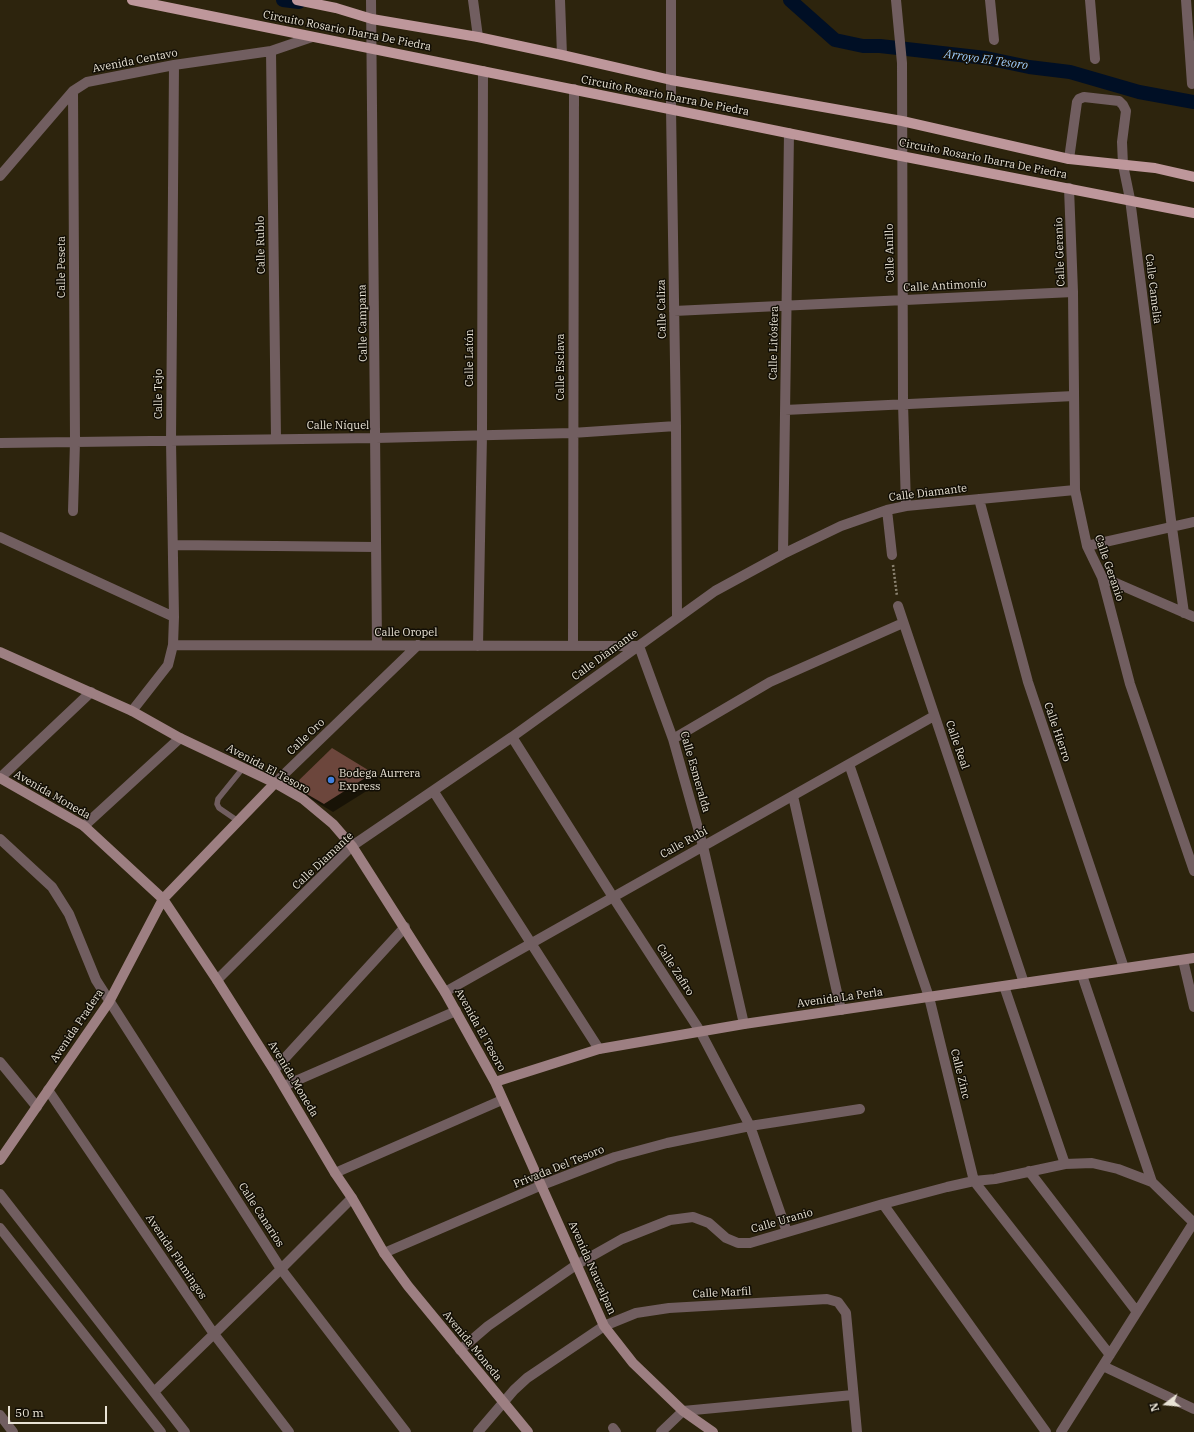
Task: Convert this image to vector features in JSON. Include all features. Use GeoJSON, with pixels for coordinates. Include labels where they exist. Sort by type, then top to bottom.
{"type":"FeatureCollection","features":[{"type":"Feature","properties":{"kind":"main road","name":"Circuito Rosario Ibarra De Piedra"},"geometry":{"type":"LineString","coordinates":[[132,0],[901,156],[1130,199],[1194,213]]}},
{"type":"Feature","properties":{"kind":"main road"},"geometry":{"type":"LineString","coordinates":[[297,0],[336,8],[372,19],[478,37],[671,80],[902,121],[1069,159],[1155,168],[1194,177]]}},
{"type":"Feature","properties":{"kind":"main road","name":"Avenida El Tesoro"},"geometry":{"type":"LineString","coordinates":[[0,652],[132,710],[180,738],[274,783],[303,799],[333,824],[352,846],[405,927],[445,992],[495,1082]]}},
{"type":"Feature","properties":{"kind":"main road","name":"Avenida Moneda"},"geometry":{"type":"LineString","coordinates":[[0,778],[84,826],[163,899],[217,980],[284,1086],[384,1253],[408,1286],[528,1432]]}},
{"type":"Feature","properties":{"kind":"main road","name":"Calle Oro"},"geometry":{"type":"LineString","coordinates":[[163,899],[274,783]]}},
{"type":"Feature","properties":{"kind":"main road","name":"Avenida Pradera"},"geometry":{"type":"LineString","coordinates":[[0,1160],[109,1002],[163,899]]}},
{"type":"Feature","properties":{"kind":"main road","name":"Avenida La Perla"},"geometry":{"type":"LineString","coordinates":[[495,1082],[598,1049],[744,1024],[1194,958]]}},
{"type":"Feature","properties":{"kind":"main road","name":"Avenida Naucalpan"},"geometry":{"type":"LineString","coordinates":[[495,1082],[604,1326],[633,1363],[683,1411],[712,1432]]}},
{"type":"Feature","properties":{"kind":"street"},"geometry":{"type":"LineString","coordinates":[[473,0],[478,37]]}},
{"type":"Feature","properties":{"kind":"street"},"geometry":{"type":"LineString","coordinates":[[560,0],[562,55]]}},
{"type":"Feature","properties":{"kind":"street","name":"Calle Caliza"},"geometry":{"type":"LineString","coordinates":[[671,0],[677,618]]}},
{"type":"Feature","properties":{"kind":"street","name":"Calle Anillo"},"geometry":{"type":"LineString","coordinates":[[896,0],[902,63],[901,156],[903,403],[906,506]]}},
{"type":"Feature","properties":{"kind":"street"},"geometry":{"type":"LineString","coordinates":[[990,0],[994,40]]}},
{"type":"Feature","properties":{"kind":"street"},"geometry":{"type":"LineString","coordinates":[[1090,0],[1095,59]]}},
{"type":"Feature","properties":{"kind":"street"},"geometry":{"type":"LineString","coordinates":[[1186,0],[1192,84]]}},
{"type":"Feature","properties":{"kind":"street","name":"Calle Campana"},"geometry":{"type":"LineString","coordinates":[[372,3],[377,645]]}},
{"type":"Feature","properties":{"kind":"street","name":"Avenida Centavo"},"geometry":{"type":"LineString","coordinates":[[0,176],[72,92],[87,82],[174,65],[271,51],[312,36]]}},
{"type":"Feature","properties":{"kind":"street","name":"Calle Rublo"},"geometry":{"type":"LineString","coordinates":[[271,51],[276,438]]}},
{"type":"Feature","properties":{"kind":"street","name":"Calle Tejo"},"geometry":{"type":"LineString","coordinates":[[132,710],[168,665],[173,645],[174,617],[171,441],[174,65]]}},
{"type":"Feature","properties":{"kind":"street","name":"Calle Latón"},"geometry":{"type":"LineString","coordinates":[[478,646],[482,435],[483,71]]}},
{"type":"Feature","properties":{"kind":"street","name":"Calle Esclava"},"geometry":{"type":"LineString","coordinates":[[573,646],[572,433],[574,89]]}},
{"type":"Feature","properties":{"kind":"street","name":"Calle Peseta"},"geometry":{"type":"LineString","coordinates":[[72,92],[75,442],[73,511]]}},
{"type":"Feature","properties":{"kind":"street","name":"Calle Camelia"},"geometry":{"type":"LineString","coordinates":[[1069,159],[1077,102],[1084,97],[1119,101],[1126,111],[1122,142],[1123,165],[1130,199],[1184,613]]}},
{"type":"Feature","properties":{"kind":"street","name":"Calle Litósfera"},"geometry":{"type":"LineString","coordinates":[[783,554],[789,133]]}},
{"type":"Feature","properties":{"kind":"street","name":"Calle Geranio"},"geometry":{"type":"LineString","coordinates":[[1069,188],[1073,292],[1075,490],[1087,546],[1102,577],[1130,684],[1194,871]]}},
{"type":"Feature","properties":{"kind":"street","name":"Calle Antimonio"},"geometry":{"type":"LineString","coordinates":[[674,311],[1073,292]]}},
{"type":"Feature","properties":{"kind":"street"},"geometry":{"type":"LineString","coordinates":[[785,410],[903,403],[1074,396]]}},
{"type":"Feature","properties":{"kind":"street","name":"Calle Níquel"},"geometry":{"type":"LineString","coordinates":[[0,442],[376,438],[572,433],[676,426]]}},
{"type":"Feature","properties":{"kind":"street","name":"Calle Diamante"},"geometry":{"type":"LineString","coordinates":[[217,980],[352,846],[434,792],[715,591],[783,554],[841,526],[887,510],[906,506],[1075,490]]}},
{"type":"Feature","properties":{"kind":"street","name":"Calle Hierro"},"geometry":{"type":"LineString","coordinates":[[979,499],[1028,682],[1124,968]]}},
{"type":"Feature","properties":{"kind":"street"},"geometry":{"type":"LineString","coordinates":[[887,510],[892,555]]}},
{"type":"Feature","properties":{"kind":"street"},"geometry":{"type":"LineString","coordinates":[[1087,546],[1194,522]]}},
{"type":"Feature","properties":{"kind":"street"},"geometry":{"type":"LineString","coordinates":[[0,537],[174,617]]}},
{"type":"Feature","properties":{"kind":"street"},"geometry":{"type":"LineString","coordinates":[[173,545],[376,547]]}},
{"type":"Feature","properties":{"kind":"street"},"geometry":{"type":"LineString","coordinates":[[1102,577],[1194,617]]}},
{"type":"Feature","properties":{"kind":"street","name":"Calle Real"},"geometry":{"type":"LineString","coordinates":[[898,606],[1024,983]]}},
{"type":"Feature","properties":{"kind":"street"},"geometry":{"type":"LineString","coordinates":[[673,739],[770,682],[903,623]]}},
{"type":"Feature","properties":{"kind":"street","name":"Calle Oropel"},"geometry":{"type":"LineString","coordinates":[[173,645],[639,646]]}},
{"type":"Feature","properties":{"kind":"street","name":"Calle Oro"},"geometry":{"type":"LineString","coordinates":[[274,783],[418,645]]}},
{"type":"Feature","properties":{"kind":"street","name":"Calle Esmeralda"},"geometry":{"type":"LineString","coordinates":[[639,646],[673,739],[703,846],[744,1024]]}},
{"type":"Feature","properties":{"kind":"street"},"geometry":{"type":"LineString","coordinates":[[0,778],[91,692]]}},
{"type":"Feature","properties":{"kind":"street","name":"Calle Rubí"},"geometry":{"type":"LineString","coordinates":[[445,992],[934,716]]}},
{"type":"Feature","properties":{"kind":"street","name":"Calle Zafiro"},"geometry":{"type":"LineString","coordinates":[[512,736],[613,897],[700,1031],[750,1126],[787,1232]]}},
{"type":"Feature","properties":{"kind":"street"},"geometry":{"type":"LineString","coordinates":[[84,826],[180,738]]}},
{"type":"Feature","properties":{"kind":"street","name":"Calle Zinc"},"geometry":{"type":"LineString","coordinates":[[849,764],[929,997],[974,1181],[1110,1355]]}},
{"type":"Feature","properties":{"kind":"street"},"geometry":{"type":"LineString","coordinates":[[434,792],[532,943],[598,1049]]}},
{"type":"Feature","properties":{"kind":"street"},"geometry":{"type":"LineString","coordinates":[[793,796],[841,1010]]}},
{"type":"Feature","properties":{"kind":"street","name":"Calle Canarios"},"geometry":{"type":"LineString","coordinates":[[0,839],[52,887],[69,914],[96,980],[109,1002],[282,1269],[406,1432]]}},
{"type":"Feature","properties":{"kind":"street"},"geometry":{"type":"LineString","coordinates":[[274,1070],[405,927]]}},
{"type":"Feature","properties":{"kind":"street"},"geometry":{"type":"LineString","coordinates":[[1183,960],[1194,1007]]}},
{"type":"Feature","properties":{"kind":"street"},"geometry":{"type":"LineString","coordinates":[[1061,1432],[1194,1223],[1152,1182],[1082,974]]}},
{"type":"Feature","properties":{"kind":"street"},"geometry":{"type":"LineString","coordinates":[[1004,986],[1066,1164]]}},
{"type":"Feature","properties":{"kind":"street"},"geometry":{"type":"LineString","coordinates":[[284,1086],[456,1011]]}},
{"type":"Feature","properties":{"kind":"street"},"geometry":{"type":"LineString","coordinates":[[0,1062],[37,1107]]}},
{"type":"Feature","properties":{"kind":"street","name":"Avenida Flamingos"},"geometry":{"type":"LineString","coordinates":[[48,1090],[214,1334],[289,1432]]}},
{"type":"Feature","properties":{"kind":"street"},"geometry":{"type":"LineString","coordinates":[[335,1173],[502,1100]]}},
{"type":"Feature","properties":{"kind":"street","name":"Privada Del Tesoro"},"geometry":{"type":"LineString","coordinates":[[384,1253],[542,1185],[615,1158],[667,1142],[750,1126],[860,1109]]}},
{"type":"Feature","properties":{"kind":"street","name":"Calle Uranio"},"geometry":{"type":"LineString","coordinates":[[460,1350],[488,1326],[576,1265],[622,1239],[670,1220],[693,1217],[709,1223],[726,1238],[738,1243],[750,1244],[883,1204],[974,1181],[995,1179],[1066,1164],[1092,1164],[1118,1169],[1152,1182]]}},
{"type":"Feature","properties":{"kind":"street"},"geometry":{"type":"LineString","coordinates":[[1030,1171],[1137,1312]]}},
{"type":"Feature","properties":{"kind":"street"},"geometry":{"type":"LineString","coordinates":[[0,1194],[184,1432]]}},
{"type":"Feature","properties":{"kind":"street"},"geometry":{"type":"LineString","coordinates":[[154,1392],[282,1269],[352,1198]]}},
{"type":"Feature","properties":{"kind":"street"},"geometry":{"type":"LineString","coordinates":[[883,1204],[1046,1432]]}},
{"type":"Feature","properties":{"kind":"street"},"geometry":{"type":"LineString","coordinates":[[0,1228],[161,1432]]}},
{"type":"Feature","properties":{"kind":"street","name":"Calle Marfil"},"geometry":{"type":"LineString","coordinates":[[478,1432],[514,1390],[527,1378],[604,1326],[636,1313],[669,1308],[827,1299],[838,1302],[846,1313],[856,1432]]}},
{"type":"Feature","properties":{"kind":"street"},"geometry":{"type":"LineString","coordinates":[[1103,1366],[1194,1409]]}},
{"type":"Feature","properties":{"kind":"street"},"geometry":{"type":"LineString","coordinates":[[661,1432],[683,1411],[853,1395]]}},
{"type":"Feature","properties":{"kind":"street"},"geometry":{"type":"LineString","coordinates":[[0,1415],[13,1432]]}},
{"type":"Feature","properties":{"kind":"lane"},"geometry":{"type":"LineString","coordinates":[[238,821],[219,808],[217,804],[218,799],[243,768]]}},
{"type":"Feature","properties":{"kind":"path"},"geometry":{"type":"LineString","coordinates":[[892,555],[898,606]]}},
{"type":"Feature","properties":{"kind":"building","name":"Bodega Aurrera Express"},"geometry":{"type":"Polygon","coordinates":[[[332,748],[373,773],[324,804],[293,786],[332,748]]]}},
{"type":"Feature","properties":{"kind":"waterway"},"geometry":{"type":"LineString","coordinates":[[283,0],[299,2]]}},
{"type":"Feature","properties":{"kind":"waterway","name":"Arroyo El Tesoro"},"geometry":{"type":"LineString","coordinates":[[790,0],[835,40],[863,46],[880,46],[986,58],[1029,67],[1070,72],[1139,92],[1194,102]]}},
{"type":"Feature","properties":{"kind":"place","name":"Bodega Aurrera Express"},"geometry":{"type":"Point","coordinates":[331,780]}}]}
